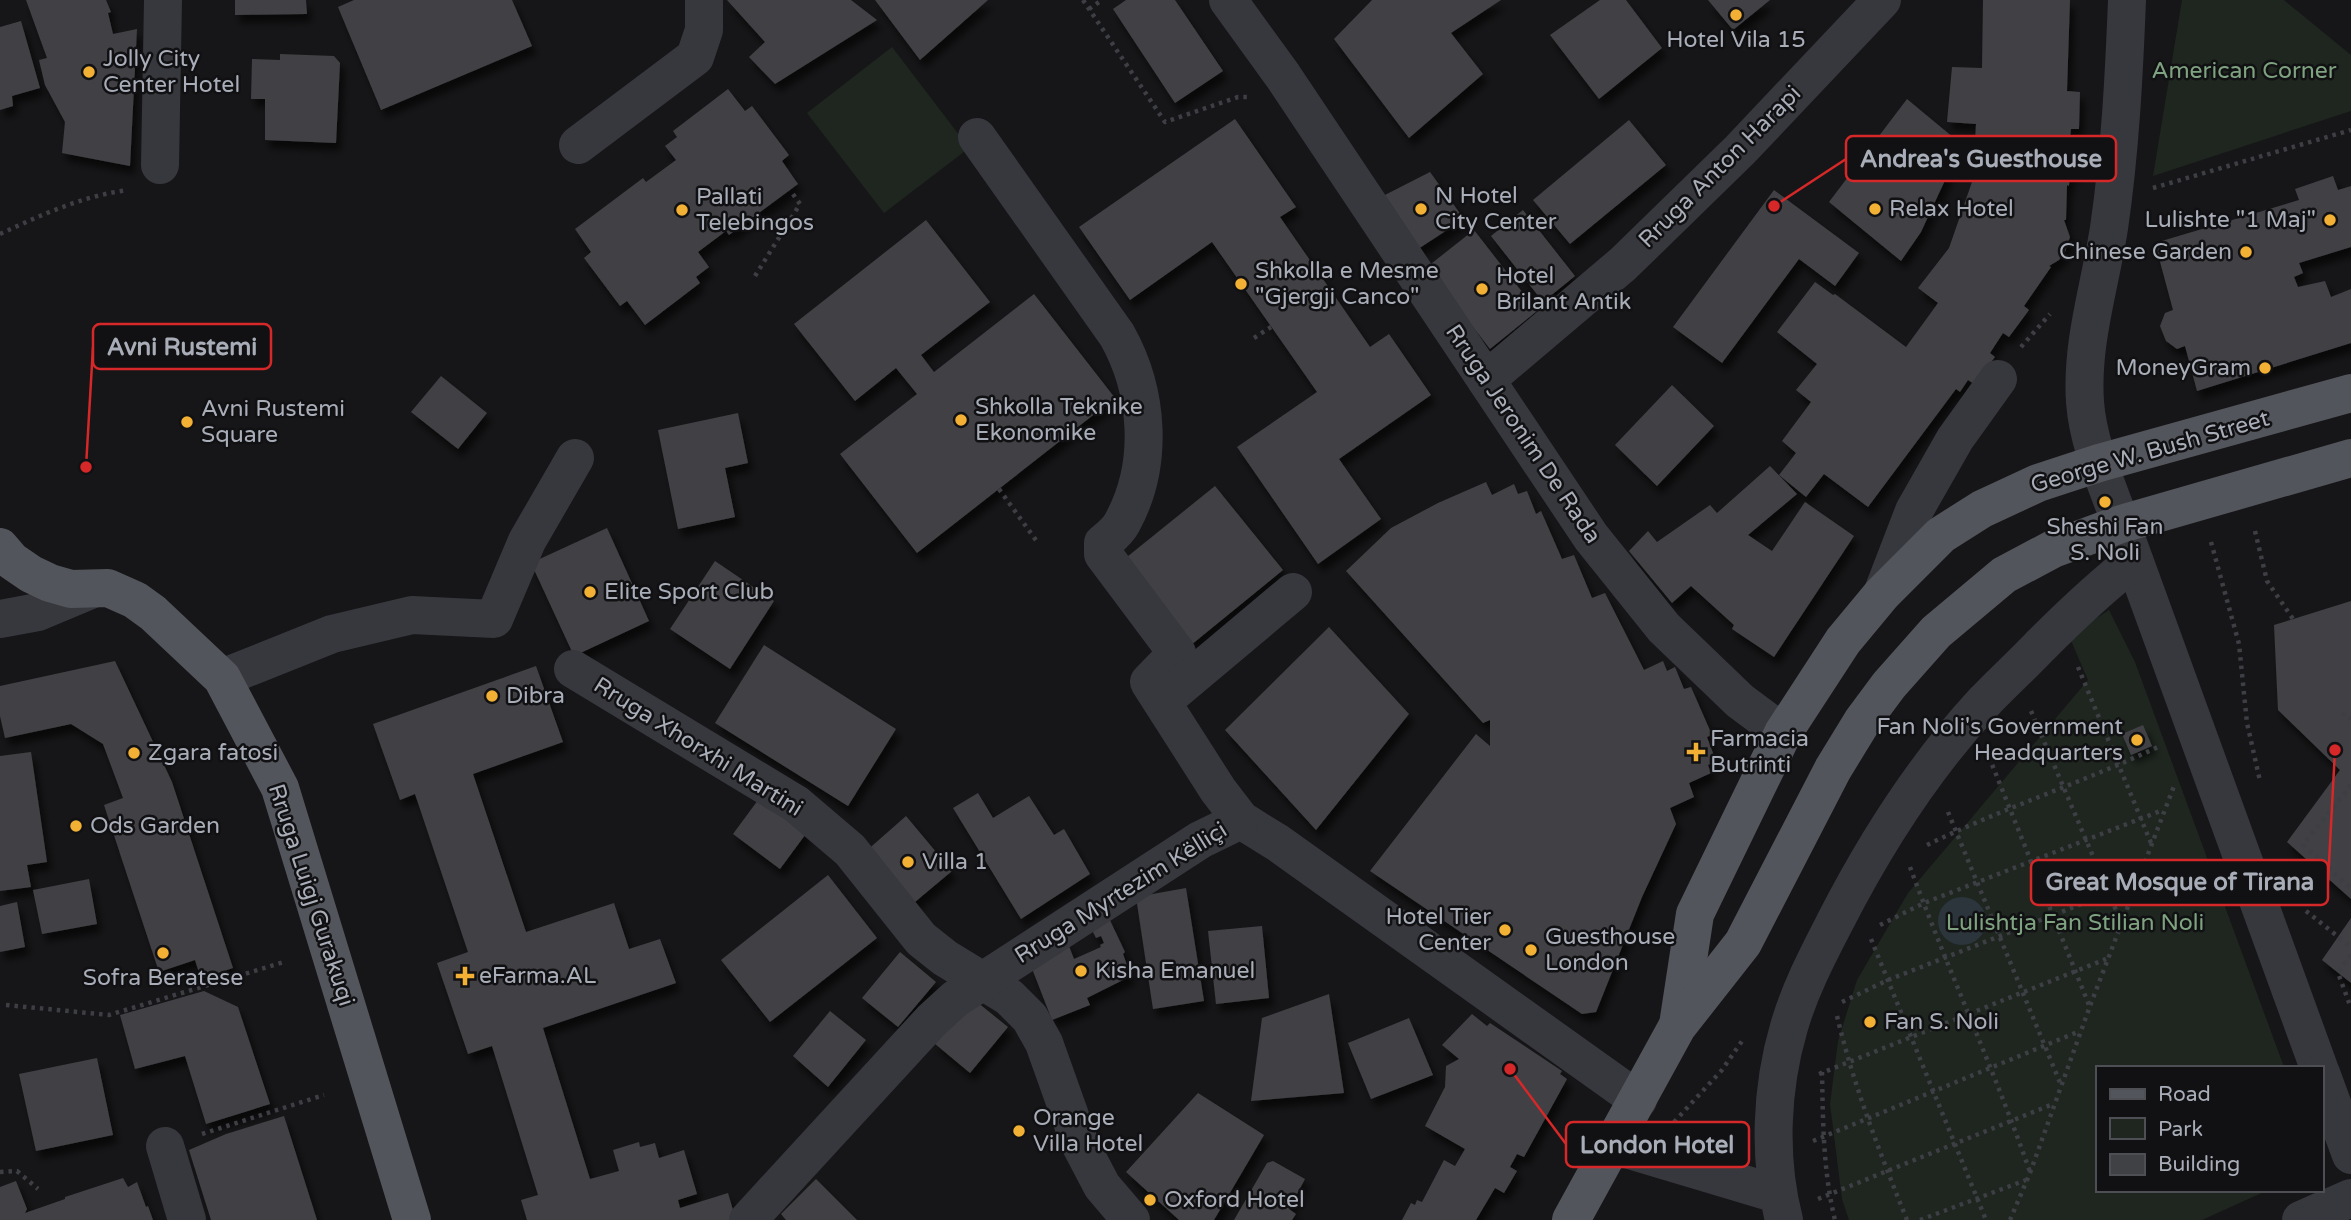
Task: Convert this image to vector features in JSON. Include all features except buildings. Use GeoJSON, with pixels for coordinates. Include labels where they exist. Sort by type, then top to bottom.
{"type":"FeatureCollection","features":[{"type":"Feature","properties":{"kind":"main road","name":"George W. Bush Street"},"geometry":{"type":"LineString","coordinates":[[1677,1027],[1695,914],[1783,733],[1827,663],[1882,594],[1941,535],[1982,509],[2019,491],[2099,463],[2351,393]]}},
{"type":"Feature","properties":{"kind":"main road","name":"George W. Bush Street"},"geometry":{"type":"LineString","coordinates":[[1572,1220],[1677,1027],[1744,943],[1833,769],[1875,703],[1922,648],[1962,608],[2004,575],[2053,549],[2121,524],[2351,458]]}},
{"type":"Feature","properties":{"kind":"main road","name":"Rruga Luigj Gurakuqi"},"geometry":{"type":"LineString","coordinates":[[0,547],[12,561],[50,583],[71,589],[100,589],[135,600],[153,613],[222,678],[280,788],[412,1220]]}},
{"type":"Feature","properties":{"kind":"street"},"geometry":{"type":"LineString","coordinates":[[160,165],[163,0]]}},
{"type":"Feature","properties":{"kind":"street"},"geometry":{"type":"LineString","coordinates":[[578,145],[695,57],[704,30],[704,0]]}},
{"type":"Feature","properties":{"kind":"street","name":"Rruga Jeronim De Rada"},"geometry":{"type":"LineString","coordinates":[[1228,0],[1296,96],[1591,537],[1664,628],[1740,701],[1783,733]]}},
{"type":"Feature","properties":{"kind":"street","name":"Rruga Anton Harapi"},"geometry":{"type":"LineString","coordinates":[[1486,380],[1623,264],[1740,150],[1882,0]]}},
{"type":"Feature","properties":{"kind":"street"},"geometry":{"type":"LineString","coordinates":[[2127,0],[2122,91],[2109,228],[2090,317],[2085,401],[2099,463],[2318,1066]]}},
{"type":"Feature","properties":{"kind":"street"},"geometry":{"type":"LineString","coordinates":[[977,137],[1130,357],[1141,399],[1145,434],[1142,464],[1135,494],[1121,526],[1103,543],[1103,554],[1177,653],[1149,682],[1218,790],[1241,820]]}},
{"type":"Feature","properties":{"kind":"street"},"geometry":{"type":"LineString","coordinates":[[1882,594],[1914,511],[1955,439],[1998,379]]}},
{"type":"Feature","properties":{"kind":"street"},"geometry":{"type":"LineString","coordinates":[[222,678],[332,634],[412,615],[494,619],[527,541],[575,458]]}},
{"type":"Feature","properties":{"kind":"street"},"geometry":{"type":"LineString","coordinates":[[1613,1144],[1779,1196],[1773,1142],[1777,1089],[1789,1027],[1812,965],[1851,891],[1894,820],[1973,715],[2096,591],[2134,561]]}},
{"type":"Feature","properties":{"kind":"street"},"geometry":{"type":"LineString","coordinates":[[0,619],[38,612],[100,589]]}},
{"type":"Feature","properties":{"kind":"street"},"geometry":{"type":"LineString","coordinates":[[1161,702],[1293,592]]}},
{"type":"Feature","properties":{"kind":"street","name":"Rruga Xhorxhi Martini"},"geometry":{"type":"LineString","coordinates":[[573,669],[796,804],[850,850],[921,939],[944,958],[1009,997],[1030,1018],[1044,1043],[1080,1144],[1102,1186],[1131,1220]]}},
{"type":"Feature","properties":{"kind":"street","name":"Rruga Myrtezim Këlliçi"},"geometry":{"type":"LineString","coordinates":[[748,1220],[932,1020],[955,999],[1200,840],[1241,820],[1289,850],[1638,1100]]}},
{"type":"Feature","properties":{"kind":"street"},"geometry":{"type":"LineString","coordinates":[[2323,1078],[2351,1155]]}},
{"type":"Feature","properties":{"kind":"street"},"geometry":{"type":"LineString","coordinates":[[165,1146],[187,1220]]}},
{"type":"Feature","properties":{"kind":"street"},"geometry":{"type":"LineString","coordinates":[[2301,1220],[2351,1198]]}},
{"type":"Feature","properties":{"kind":"path"},"geometry":{"type":"LineString","coordinates":[[1083,0],[1165,122],[1238,97],[1296,96]]}},
{"type":"Feature","properties":{"kind":"path"},"geometry":{"type":"LineString","coordinates":[[1089,9],[1101,0]]}},
{"type":"Feature","properties":{"kind":"path"},"geometry":{"type":"LineString","coordinates":[[2204,173],[2351,130]]}},
{"type":"Feature","properties":{"kind":"path"},"geometry":{"type":"LineString","coordinates":[[0,234],[49,211],[107,192],[148,187],[160,165]]}},
{"type":"Feature","properties":{"kind":"path"},"geometry":{"type":"LineString","coordinates":[[755,276],[800,204],[790,190]]}},
{"type":"Feature","properties":{"kind":"path"},"geometry":{"type":"LineString","coordinates":[[1254,338],[1271,327]]}},
{"type":"Feature","properties":{"kind":"path"},"geometry":{"type":"LineString","coordinates":[[999,489],[1038,544]]}},
{"type":"Feature","properties":{"kind":"path"},"geometry":{"type":"LineString","coordinates":[[2255,531],[2267,581],[2293,618]]}},
{"type":"Feature","properties":{"kind":"path"},"geometry":{"type":"LineString","coordinates":[[2211,542],[2239,644],[2247,723],[2263,791]]}},
{"type":"Feature","properties":{"kind":"path"},"geometry":{"type":"LineString","coordinates":[[2060,627],[2151,844]]}},
{"type":"Feature","properties":{"kind":"path"},"geometry":{"type":"LineString","coordinates":[[2014,673],[2121,923]]}},
{"type":"Feature","properties":{"kind":"path"},"geometry":{"type":"LineString","coordinates":[[2342,713],[2351,719]]}},
{"type":"Feature","properties":{"kind":"path"},"geometry":{"type":"LineString","coordinates":[[1973,715],[2090,1006]]}},
{"type":"Feature","properties":{"kind":"path"},"geometry":{"type":"LineString","coordinates":[[1906,856],[1956,831],[2120,765],[2196,729]]}},
{"type":"Feature","properties":{"kind":"path"},"geometry":{"type":"LineString","coordinates":[[2010,1220],[2196,729]]}},
{"type":"Feature","properties":{"kind":"path"},"geometry":{"type":"LineString","coordinates":[[1929,770],[2061,1085]]}},
{"type":"Feature","properties":{"kind":"path"},"geometry":{"type":"LineString","coordinates":[[2351,785],[2303,845],[2351,889]]}},
{"type":"Feature","properties":{"kind":"path"},"geometry":{"type":"LineString","coordinates":[[1868,931],[1924,903],[2164,810]]}},
{"type":"Feature","properties":{"kind":"path"},"geometry":{"type":"LineString","coordinates":[[1894,820],[1967,1013],[2012,1120],[2030,1173]]}},
{"type":"Feature","properties":{"kind":"path"},"geometry":{"type":"LineString","coordinates":[[1907,1220],[1866,1117],[1848,1063],[1834,1006],[1888,979],[2136,882]]}},
{"type":"Feature","properties":{"kind":"path"},"geometry":{"type":"LineString","coordinates":[[1851,891],[1913,1036],[1986,1220]]}},
{"type":"Feature","properties":{"kind":"path"},"geometry":{"type":"LineString","coordinates":[[2301,907],[2351,947]]}},
{"type":"Feature","properties":{"kind":"path"},"geometry":{"type":"LineString","coordinates":[[2351,955],[2339,973],[2351,1008]]}},
{"type":"Feature","properties":{"kind":"path"},"geometry":{"type":"LineString","coordinates":[[1848,1063],[2107,959]]}},
{"type":"Feature","properties":{"kind":"path"},"geometry":{"type":"LineString","coordinates":[[6,1005],[109,1015],[284,962]]}},
{"type":"Feature","properties":{"kind":"path"},"geometry":{"type":"LineString","coordinates":[[1779,1196],[1823,1137],[1866,1117],[2081,1031]]}},
{"type":"Feature","properties":{"kind":"path"},"geometry":{"type":"LineString","coordinates":[[1822,1072],[1823,1137],[1829,1195],[1835,1220]]}},
{"type":"Feature","properties":{"kind":"path"},"geometry":{"type":"LineString","coordinates":[[165,1146],[324,1095]]}},
{"type":"Feature","properties":{"kind":"path"},"geometry":{"type":"LineString","coordinates":[[1779,1196],[1829,1195],[2054,1103]]}},
{"type":"Feature","properties":{"kind":"path"},"geometry":{"type":"LineString","coordinates":[[0,1172],[17,1171],[38,1189]]}},
{"type":"Feature","properties":{"kind":"path"},"geometry":{"type":"LineString","coordinates":[[1920,1220],[2027,1180]]}},
{"type":"Feature","properties":{"kind":"green space","name":"American Corner"},"geometry":{"type":"Polygon","coordinates":[[[2182,0],[2284,0],[2351,55],[2351,111],[2153,176],[2182,0]]]}},
{"type":"Feature","properties":{"kind":"green space"},"geometry":{"type":"Polygon","coordinates":[[[892,47],[969,148],[884,213],[807,113],[892,47]]]}},
{"type":"Feature","properties":{"kind":"green space","name":"Lulishtja Fan Stilian Noli"},"geometry":{"type":"Polygon","coordinates":[[[2109,610],[2135,662],[2284,1066],[2096,1066],[2096,1192],[2264,1192],[2202,1220],[1849,1220],[1842,1199],[1830,1104],[1838,1041],[1857,980],[1908,893],[2088,680],[2069,636],[2109,610]]]}},
{"type":"Feature","properties":{"kind":"shaded area"},"geometry":{"type":"Polygon","coordinates":[[[1962,897],[1979,904],[1986,921],[1979,938],[1962,945],[1945,938],[1938,921],[1945,904],[1962,897]]]}},
{"type":"Feature","properties":{"kind":"place","name":"Hotel Vila 15"},"geometry":{"type":"Point","coordinates":[1736,15]}},
{"type":"Feature","properties":{"kind":"place","name":"Jolly City Center Hotel"},"geometry":{"type":"Point","coordinates":[89,72]}},
{"type":"Feature","properties":{"kind":"place","name":"Andrea's Guesthouse"},"geometry":{"type":"Point","coordinates":[1774,206]}},
{"type":"Feature","properties":{"kind":"place","name":"N Hotel City Center"},"geometry":{"type":"Point","coordinates":[1421,209]}},
{"type":"Feature","properties":{"kind":"place","name":"Relax Hotel"},"geometry":{"type":"Point","coordinates":[1875,209]}},
{"type":"Feature","properties":{"kind":"place","name":"Pallati Telebingos"},"geometry":{"type":"Point","coordinates":[682,210]}},
{"type":"Feature","properties":{"kind":"place","name":"Lulishte \"1 Maj\""},"geometry":{"type":"Point","coordinates":[2330,220]}},
{"type":"Feature","properties":{"kind":"place","name":"Chinese Garden"},"geometry":{"type":"Point","coordinates":[2246,252]}},
{"type":"Feature","properties":{"kind":"place","name":"Shkolla e Mesme \"Gjergji Canco\""},"geometry":{"type":"Point","coordinates":[1241,284]}},
{"type":"Feature","properties":{"kind":"place","name":"Hotel Brilant Antik"},"geometry":{"type":"Point","coordinates":[1482,289]}},
{"type":"Feature","properties":{"kind":"place","name":"MoneyGram"},"geometry":{"type":"Point","coordinates":[2265,368]}},
{"type":"Feature","properties":{"kind":"place","name":"Shkolla Teknike Ekonomike"},"geometry":{"type":"Point","coordinates":[961,420]}},
{"type":"Feature","properties":{"kind":"place","name":"Avni Rustemi Square"},"geometry":{"type":"Point","coordinates":[187,422]}},
{"type":"Feature","properties":{"kind":"place","name":"Avni Rustemi"},"geometry":{"type":"Point","coordinates":[86,467]}},
{"type":"Feature","properties":{"kind":"place","name":"Sheshi Fan S. Noli"},"geometry":{"type":"Point","coordinates":[2105,502]}},
{"type":"Feature","properties":{"kind":"place","name":"Elite Sport Club"},"geometry":{"type":"Point","coordinates":[590,592]}},
{"type":"Feature","properties":{"kind":"place","name":"Dibra"},"geometry":{"type":"Point","coordinates":[492,696]}},
{"type":"Feature","properties":{"kind":"place","name":"Fan Noli's Government Headquarters"},"geometry":{"type":"Point","coordinates":[2137,740]}},
{"type":"Feature","properties":{"kind":"place","name":"Great Mosque of Tirana"},"geometry":{"type":"Point","coordinates":[2335,750]}},
{"type":"Feature","properties":{"kind":"place","name":"Farmacia Butrinti"},"geometry":{"type":"Point","coordinates":[1696,752]}},
{"type":"Feature","properties":{"kind":"place","name":"Zgara fatosi"},"geometry":{"type":"Point","coordinates":[134,753]}},
{"type":"Feature","properties":{"kind":"place","name":"Ods Garden"},"geometry":{"type":"Point","coordinates":[76,826]}},
{"type":"Feature","properties":{"kind":"place","name":"Villa 1"},"geometry":{"type":"Point","coordinates":[908,862]}},
{"type":"Feature","properties":{"kind":"place","name":"Hotel Tier Center"},"geometry":{"type":"Point","coordinates":[1505,930]}},
{"type":"Feature","properties":{"kind":"place","name":"Guesthouse London"},"geometry":{"type":"Point","coordinates":[1531,950]}},
{"type":"Feature","properties":{"kind":"place","name":"Sofra Beratese"},"geometry":{"type":"Point","coordinates":[163,953]}},
{"type":"Feature","properties":{"kind":"place","name":"Kisha Emanuel"},"geometry":{"type":"Point","coordinates":[1081,971]}},
{"type":"Feature","properties":{"kind":"place","name":"eFarma.AL"},"geometry":{"type":"Point","coordinates":[465,976]}},
{"type":"Feature","properties":{"kind":"place","name":"Fan S. Noli"},"geometry":{"type":"Point","coordinates":[1870,1022]}},
{"type":"Feature","properties":{"kind":"place","name":"London Hotel"},"geometry":{"type":"Point","coordinates":[1510,1069]}},
{"type":"Feature","properties":{"kind":"place","name":"Orange Villa Hotel"},"geometry":{"type":"Point","coordinates":[1019,1131]}},
{"type":"Feature","properties":{"kind":"place","name":"Oxford Hotel"},"geometry":{"type":"Point","coordinates":[1150,1200]}}]}
